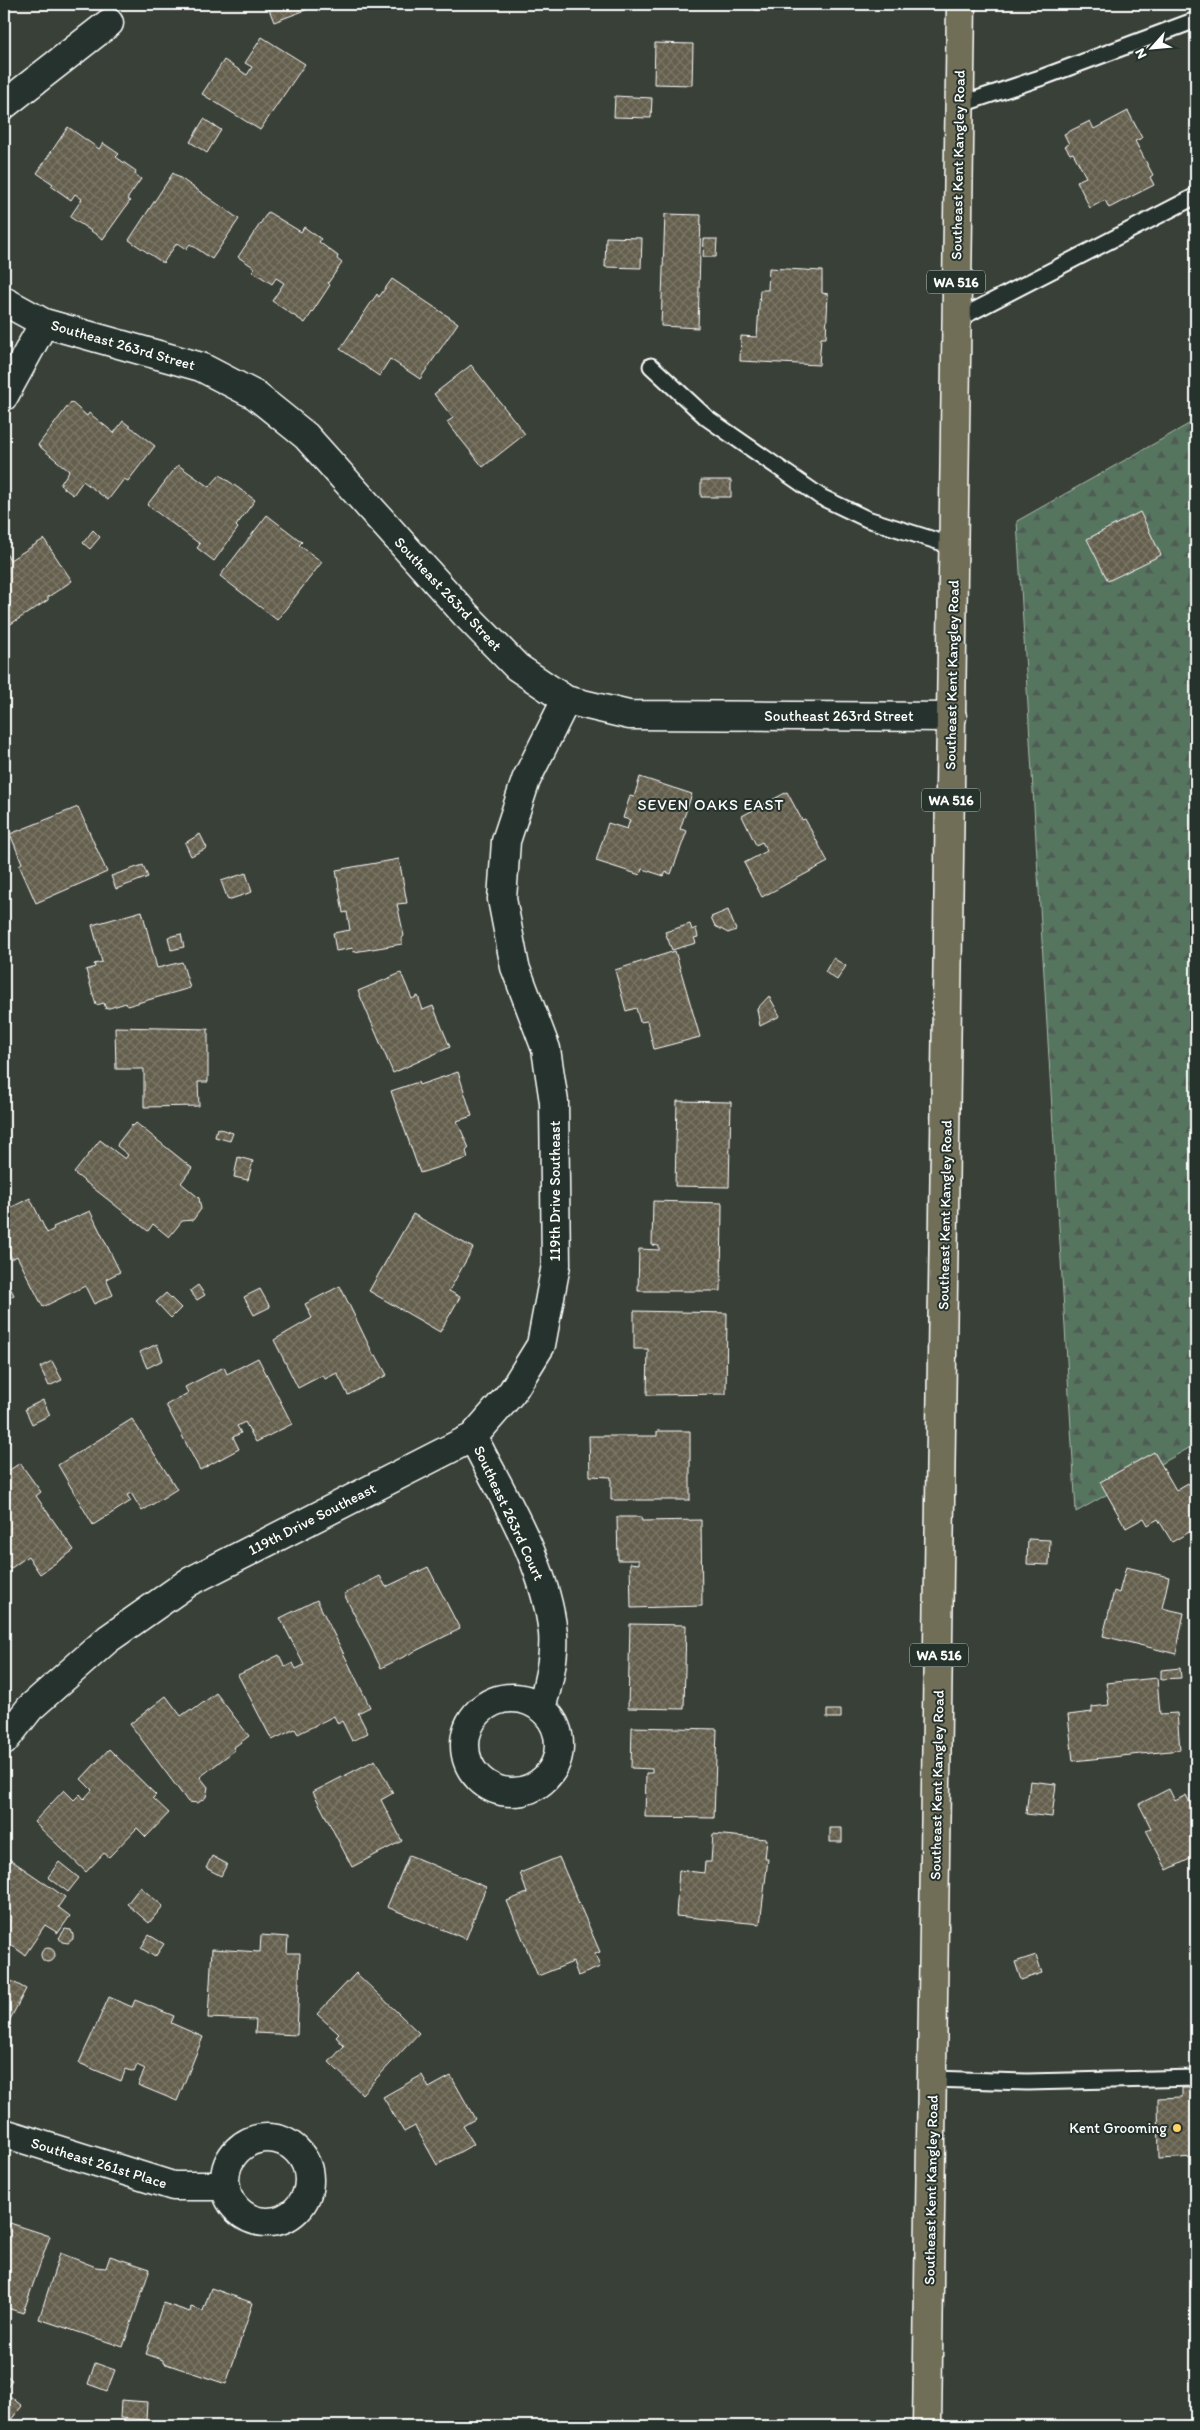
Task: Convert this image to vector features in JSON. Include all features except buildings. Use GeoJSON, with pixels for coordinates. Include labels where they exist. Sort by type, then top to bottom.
{"type":"FeatureCollection","features":[{"type":"Feature","properties":{"kind":"main road","name":"Southeast Kent Kangley Road"},"geometry":{"type":"LineString","coordinates":[[927,2426],[961,4]]}},
{"type":"Feature","properties":{"kind":"street"},"geometry":{"type":"LineString","coordinates":[[4,105],[109,23]]}},
{"type":"Feature","properties":{"kind":"street","name":"Southeast 263rd Street"},"geometry":{"type":"LineString","coordinates":[[4,300],[44,323],[201,367],[255,395],[306,436],[466,616],[511,661],[566,700],[629,715],[952,717]]}},
{"type":"Feature","properties":{"kind":"street"},"geometry":{"type":"LineString","coordinates":[[4,396],[44,323]]}},
{"type":"Feature","properties":{"kind":"street","name":"119th Drive Southeast"},"geometry":{"type":"LineString","coordinates":[[8,1728],[108,1639],[189,1582],[473,1437],[512,1392],[541,1345],[556,1265],[554,1102],[546,1049],[515,967],[502,899],[506,841],[526,780],[566,700]]}},
{"type":"Feature","properties":{"kind":"street","name":"Southeast 263rd Court"},"geometry":{"type":"LineString","coordinates":[[473,1437],[521,1531],[545,1590],[553,1635],[548,1687],[540,1708]]}},
{"type":"Feature","properties":{"kind":"street","name":"Southeast 261st Place"},"geometry":{"type":"LineString","coordinates":[[4,2133],[173,2186],[226,2186]]}},
{"type":"Feature","properties":{"kind":"lane"},"geometry":{"type":"LineString","coordinates":[[959,105],[1043,77],[1196,20]]}},
{"type":"Feature","properties":{"kind":"lane"},"geometry":{"type":"LineString","coordinates":[[956,320],[1196,196]]}},
{"type":"Feature","properties":{"kind":"lane"},"geometry":{"type":"LineString","coordinates":[[651,366],[707,418],[821,497],[866,520],[953,546]]}},
{"type":"Feature","properties":{"kind":"lane"},"geometry":{"type":"LineString","coordinates":[[932,2079],[1027,2082],[1196,2078]]}},
{"type":"Feature","properties":{"kind":"green space"},"geometry":{"type":"Polygon","coordinates":[[[1196,420],[1196,1444],[1076,1512],[1017,521],[1196,420]]]}},
{"type":"Feature","properties":{"kind":"place","name":"Kent Grooming"},"geometry":{"type":"Point","coordinates":[1177,2128]}},
{"type":"Feature","properties":{"kind":"district","name":"SEVEN OAKS EAST"},"geometry":{"type":"Point","coordinates":[711,804]}}]}
